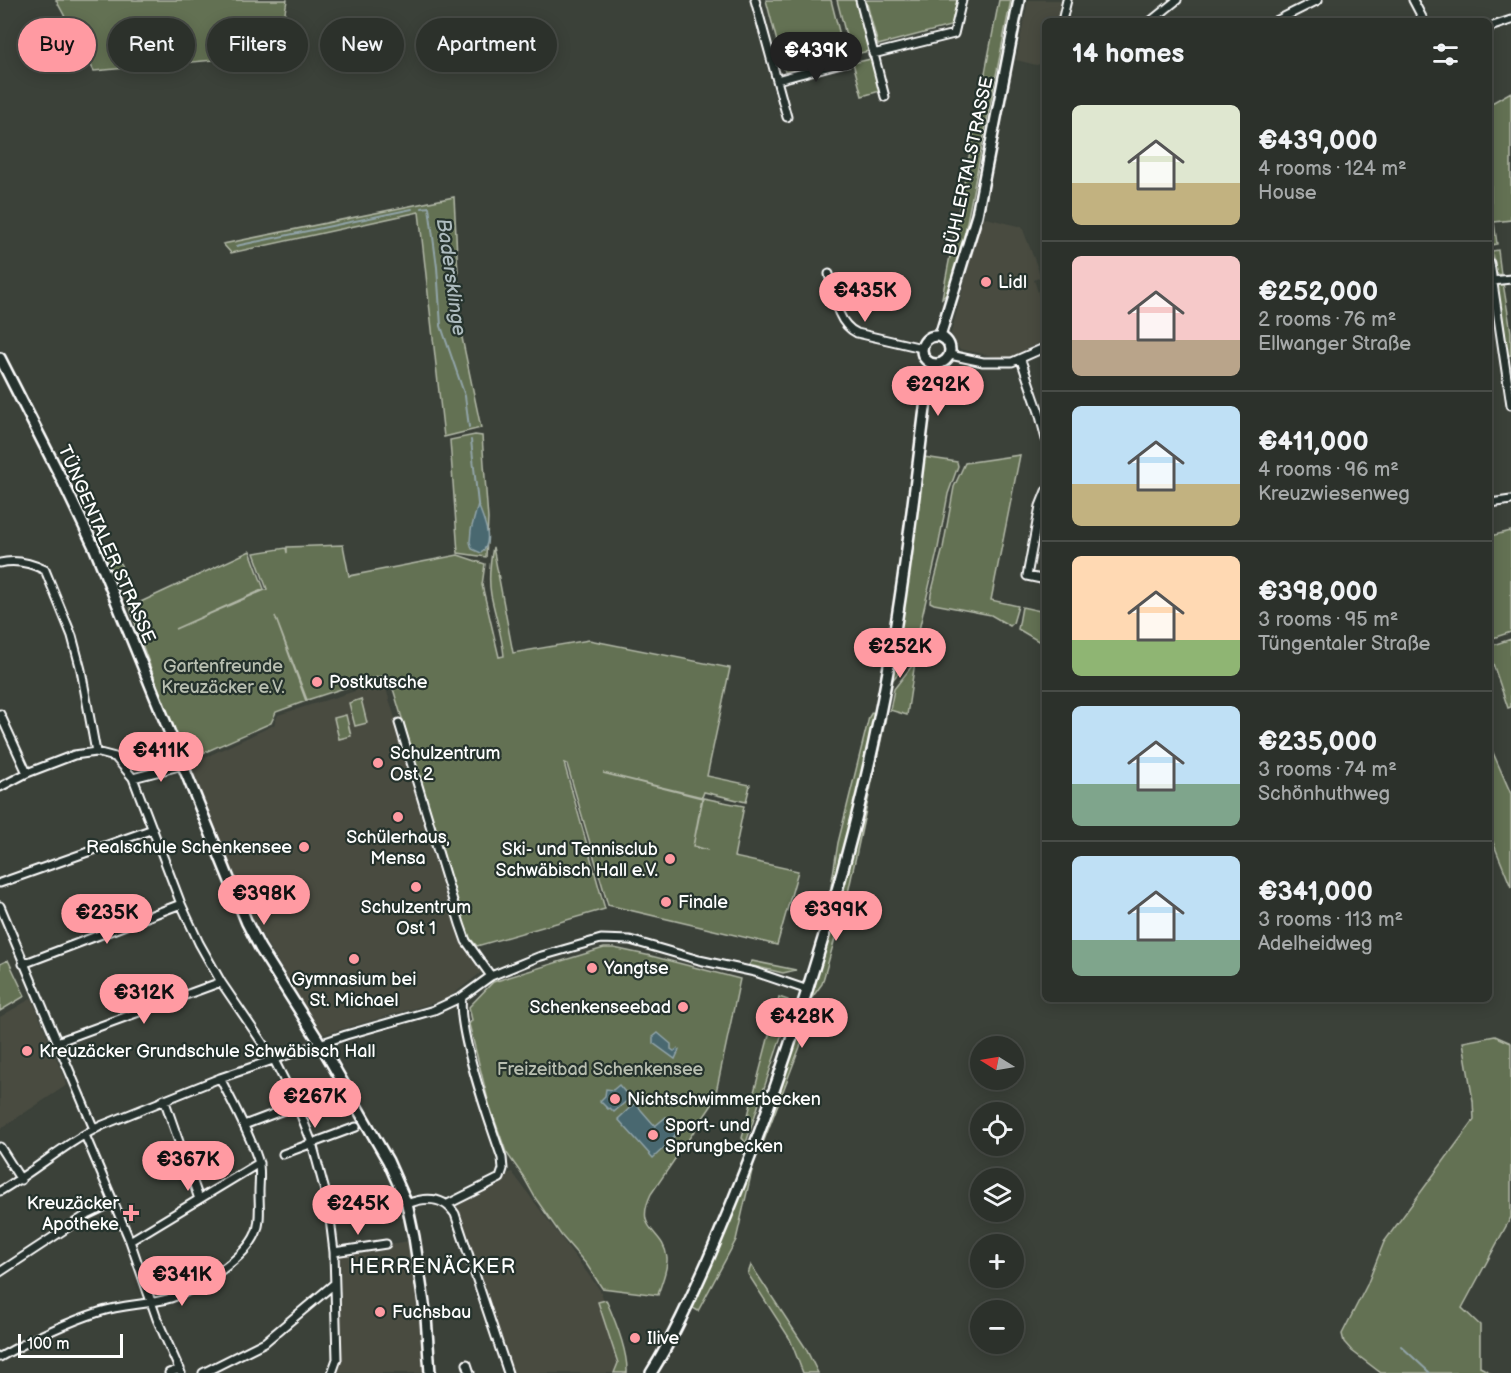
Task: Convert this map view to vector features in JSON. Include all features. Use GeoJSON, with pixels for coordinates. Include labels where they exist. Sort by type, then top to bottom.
{"type":"FeatureCollection","features":[{"type":"Feature","properties":{"kind":"main road","name":"BÜHLERTALSTRASSE"},"geometry":{"type":"LineString","coordinates":[[940,336],[977,215],[1019,0]]}},
{"type":"Feature","properties":{"kind":"main road"},"geometry":{"type":"LineString","coordinates":[[940,336],[948,341],[950,355],[942,364],[934,365],[923,357],[922,348],[931,337],[940,336]]}},
{"type":"Feature","properties":{"kind":"main road","name":"TÜNGENTALER STRASSE"},"geometry":{"type":"LineString","coordinates":[[0,358],[94,549],[247,923],[388,1161],[406,1204],[414,1237],[426,1317],[430,1373]]}},
{"type":"Feature","properties":{"kind":"main road"},"geometry":{"type":"LineString","coordinates":[[651,1373],[686,1308],[743,1175],[808,990],[853,836],[880,713],[901,590],[927,396],[934,365]]}},
{"type":"Feature","properties":{"kind":"street"},"geometry":{"type":"LineString","coordinates":[[755,0],[787,117]]}},
{"type":"Feature","properties":{"kind":"street"},"geometry":{"type":"LineString","coordinates":[[860,0],[885,97]]}},
{"type":"Feature","properties":{"kind":"street"},"geometry":{"type":"LineString","coordinates":[[873,54],[954,34],[962,0]]}},
{"type":"Feature","properties":{"kind":"street"},"geometry":{"type":"LineString","coordinates":[[1063,18],[1067,0]]}},
{"type":"Feature","properties":{"kind":"street"},"geometry":{"type":"LineString","coordinates":[[1155,18],[1177,0]]}},
{"type":"Feature","properties":{"kind":"street"},"geometry":{"type":"LineString","coordinates":[[1282,18],[1318,0]]}},
{"type":"Feature","properties":{"kind":"street"},"geometry":{"type":"LineString","coordinates":[[1413,0],[1422,18]]}},
{"type":"Feature","properties":{"kind":"street"},"geometry":{"type":"LineString","coordinates":[[1492,26],[1511,20]]}},
{"type":"Feature","properties":{"kind":"street"},"geometry":{"type":"LineString","coordinates":[[777,80],[849,61]]}},
{"type":"Feature","properties":{"kind":"street"},"geometry":{"type":"LineString","coordinates":[[829,274],[841,320],[850,330],[922,348]]}},
{"type":"Feature","properties":{"kind":"street"},"geometry":{"type":"LineString","coordinates":[[1511,279],[1492,281],[1511,405]]}},
{"type":"Feature","properties":{"kind":"street"},"geometry":{"type":"LineString","coordinates":[[950,355],[996,363],[1021,360],[1042,349]]}},
{"type":"Feature","properties":{"kind":"street"},"geometry":{"type":"LineString","coordinates":[[1021,360],[1042,424]]}},
{"type":"Feature","properties":{"kind":"street"},"geometry":{"type":"LineString","coordinates":[[1492,503],[1511,500]]}},
{"type":"Feature","properties":{"kind":"street"},"geometry":{"type":"LineString","coordinates":[[1042,501],[1027,576],[1042,579]]}},
{"type":"Feature","properties":{"kind":"street"},"geometry":{"type":"LineString","coordinates":[[0,563],[24,562],[45,570],[72,636],[81,670],[96,752]]}},
{"type":"Feature","properties":{"kind":"street"},"geometry":{"type":"LineString","coordinates":[[0,714],[27,773]]}},
{"type":"Feature","properties":{"kind":"street"},"geometry":{"type":"LineString","coordinates":[[399,723],[466,941],[491,976]]}},
{"type":"Feature","properties":{"kind":"street"},"geometry":{"type":"LineString","coordinates":[[0,787],[27,773],[74,755],[96,752],[115,757],[133,778],[181,904],[199,943],[220,982],[274,1060],[297,1105],[312,1143],[328,1202],[334,1252],[337,1359],[332,1373]]}},
{"type":"Feature","properties":{"kind":"street"},"geometry":{"type":"LineString","coordinates":[[133,778],[183,765]]}},
{"type":"Feature","properties":{"kind":"street"},"geometry":{"type":"LineString","coordinates":[[0,883],[153,829]]}},
{"type":"Feature","properties":{"kind":"street"},"geometry":{"type":"LineString","coordinates":[[23,964],[181,904]]}},
{"type":"Feature","properties":{"kind":"street"},"geometry":{"type":"LineString","coordinates":[[0,906],[94,1129]]}},
{"type":"Feature","properties":{"kind":"street"},"geometry":{"type":"LineString","coordinates":[[0,1191],[21,1180],[94,1129],[164,1099],[320,1043],[434,1010],[462,997],[491,976],[537,957],[585,943],[612,938],[630,940],[755,972],[808,990]]}},
{"type":"Feature","properties":{"kind":"street"},"geometry":{"type":"LineString","coordinates":[[57,1042],[220,982]]}},
{"type":"Feature","properties":{"kind":"street"},"geometry":{"type":"LineString","coordinates":[[448,1204],[500,1178],[503,1169],[502,1158],[471,1059],[460,1007],[462,997]]}},
{"type":"Feature","properties":{"kind":"street"},"geometry":{"type":"LineString","coordinates":[[0,1357],[68,1323],[102,1311],[172,1298],[194,1288],[230,1263],[252,1241],[257,1231],[258,1220],[259,1163],[244,1125],[220,1078]]}},
{"type":"Feature","properties":{"kind":"street"},"geometry":{"type":"LineString","coordinates":[[164,1099],[199,1199]]}},
{"type":"Feature","properties":{"kind":"street"},"geometry":{"type":"LineString","coordinates":[[244,1125],[297,1105]]}},
{"type":"Feature","properties":{"kind":"street"},"geometry":{"type":"LineString","coordinates":[[283,1154],[356,1127]]}},
{"type":"Feature","properties":{"kind":"street"},"geometry":{"type":"LineString","coordinates":[[84,1135],[130,1241],[157,1319],[180,1371],[169,1373]]}},
{"type":"Feature","properties":{"kind":"street"},"geometry":{"type":"LineString","coordinates":[[0,1147],[21,1180]]}},
{"type":"Feature","properties":{"kind":"street"},"geometry":{"type":"LineString","coordinates":[[130,1241],[259,1163]]}},
{"type":"Feature","properties":{"kind":"street"},"geometry":{"type":"LineString","coordinates":[[406,1204],[418,1200],[435,1199],[448,1204],[455,1214],[508,1373]]}},
{"type":"Feature","properties":{"kind":"street"},"geometry":{"type":"LineString","coordinates":[[0,1272],[84,1216],[114,1202]]}},
{"type":"Feature","properties":{"kind":"street"},"geometry":{"type":"LineString","coordinates":[[334,1252],[386,1244]]}},
{"type":"Feature","properties":{"kind":"street"},"geometry":{"type":"LineString","coordinates":[[203,1373],[265,1342],[334,1284]]}},
{"type":"Feature","properties":{"kind":"street"},"geometry":{"type":"LineString","coordinates":[[467,1364],[470,1373]]}},
{"type":"Feature","properties":{"kind":"shaded area"},"geometry":{"type":"Polygon","coordinates":[[[1028,0],[1063,0],[1059,18],[1042,18],[1042,64],[1036,65],[1016,60],[1028,0]]]}},
{"type":"Feature","properties":{"kind":"shaded area"},"geometry":{"type":"Polygon","coordinates":[[[982,217],[1022,227],[1041,277],[1034,280],[1042,305],[1042,342],[1007,359],[959,349],[951,333],[982,217]]]}},
{"type":"Feature","properties":{"kind":"shaded area"},"geometry":{"type":"Polygon","coordinates":[[[378,684],[386,689],[466,944],[483,971],[447,999],[321,1035],[256,925],[189,769],[204,758],[274,725],[278,715],[378,684]]]}},
{"type":"Feature","properties":{"kind":"shaded area","name":"Kreuzäcker Grundschule Schwäbisch Hall"},"geometry":{"type":"Polygon","coordinates":[[[32,998],[67,1085],[0,1129],[0,1017],[32,998]]]}},
{"type":"Feature","properties":{"kind":"shaded area"},"geometry":{"type":"Polygon","coordinates":[[[512,1172],[600,1290],[616,1332],[624,1373],[508,1373],[448,1204],[512,1172]]]}},
{"type":"Feature","properties":{"kind":"shaded area"},"geometry":{"type":"Polygon","coordinates":[[[409,1241],[419,1297],[425,1373],[338,1373],[342,1359],[340,1252],[409,1241]]]}},
{"type":"Feature","properties":{"kind":"green space"},"geometry":{"type":"Polygon","coordinates":[[[56,0],[287,0],[284,18],[207,18],[207,61],[195,62],[195,18],[108,18],[108,70],[96,71],[96,18],[66,18],[56,0]]]}},
{"type":"Feature","properties":{"kind":"green space"},"geometry":{"type":"Polygon","coordinates":[[[766,0],[831,0],[845,55],[785,72],[766,0]]]}},
{"type":"Feature","properties":{"kind":"green space"},"geometry":{"type":"Polygon","coordinates":[[[837,0],[855,0],[869,51],[851,55],[837,0]]]}},
{"type":"Feature","properties":{"kind":"green space"},"geometry":{"type":"Polygon","coordinates":[[[866,0],[959,0],[954,25],[878,45],[866,0]]]}},
{"type":"Feature","properties":{"kind":"green space"},"geometry":{"type":"Polygon","coordinates":[[[999,0],[1011,0],[963,242],[947,294],[942,298],[999,0]]]}},
{"type":"Feature","properties":{"kind":"green space"},"geometry":{"type":"Polygon","coordinates":[[[871,59],[880,91],[862,96],[853,63],[871,59]]]}},
{"type":"Feature","properties":{"kind":"green space"},"geometry":{"type":"Polygon","coordinates":[[[1511,92],[1511,220],[1494,222],[1497,244],[1492,245],[1492,103],[1511,92]]]}},
{"type":"Feature","properties":{"kind":"green space"},"geometry":{"type":"Polygon","coordinates":[[[454,197],[461,333],[481,428],[444,437],[419,212],[231,253],[223,244],[454,197]]]}},
{"type":"Feature","properties":{"kind":"green space"},"geometry":{"type":"Polygon","coordinates":[[[1498,250],[1501,275],[1495,273],[1492,251],[1498,250]]]}},
{"type":"Feature","properties":{"kind":"green space"},"geometry":{"type":"Polygon","coordinates":[[[1503,283],[1511,332],[1511,355],[1507,356],[1497,290],[1503,283]]]}},
{"type":"Feature","properties":{"kind":"green space"},"geometry":{"type":"Polygon","coordinates":[[[475,435],[482,436],[488,519],[486,557],[458,553],[450,440],[475,435]]]}},
{"type":"Feature","properties":{"kind":"green space"},"geometry":{"type":"Polygon","coordinates":[[[1020,455],[991,600],[1018,606],[1013,623],[1010,626],[991,615],[930,602],[954,487],[965,463],[1020,455]]]}},
{"type":"Feature","properties":{"kind":"green space"},"geometry":{"type":"Polygon","coordinates":[[[924,457],[957,462],[958,466],[948,494],[913,656],[890,683],[914,538],[924,457]]]}},
{"type":"Feature","properties":{"kind":"green space"},"geometry":{"type":"Polygon","coordinates":[[[1511,531],[1511,632],[1492,638],[1492,536],[1511,531]]]}},
{"type":"Feature","properties":{"kind":"green space"},"geometry":{"type":"Polygon","coordinates":[[[113,543],[123,571],[114,575],[102,549],[113,543]]]}},
{"type":"Feature","properties":{"kind":"green space","name":"Gartenfreunde Kreuzäcker e.V."},"geometry":{"type":"Polygon","coordinates":[[[343,545],[349,576],[458,555],[485,564],[482,585],[499,657],[504,656],[491,595],[490,565],[493,547],[513,653],[589,640],[730,668],[707,776],[750,785],[746,802],[704,792],[702,797],[603,773],[702,798],[695,839],[703,798],[744,806],[734,857],[798,871],[777,945],[608,905],[567,764],[564,763],[605,909],[477,946],[468,936],[391,682],[381,676],[307,700],[275,616],[306,701],[276,712],[271,723],[185,761],[130,607],[250,551],[264,589],[175,629],[267,589],[254,553],[286,548],[287,553],[287,547],[343,545]]]}},
{"type":"Feature","properties":{"kind":"green space"},"geometry":{"type":"Polygon","coordinates":[[[1022,607],[1042,611],[1042,643],[1018,629],[1022,607]]]}},
{"type":"Feature","properties":{"kind":"green space"},"geometry":{"type":"Polygon","coordinates":[[[1511,639],[1511,707],[1508,708],[1492,661],[1492,645],[1511,639]]]}},
{"type":"Feature","properties":{"kind":"green space"},"geometry":{"type":"Polygon","coordinates":[[[915,662],[907,715],[890,710],[894,689],[915,662]]]}},
{"type":"Feature","properties":{"kind":"green space"},"geometry":{"type":"Polygon","coordinates":[[[361,699],[367,723],[355,726],[349,703],[361,699]]]}},
{"type":"Feature","properties":{"kind":"green space"},"geometry":{"type":"Polygon","coordinates":[[[872,712],[875,716],[856,804],[829,899],[838,843],[872,712]]]}},
{"type":"Feature","properties":{"kind":"green space"},"geometry":{"type":"Polygon","coordinates":[[[346,715],[351,736],[339,739],[334,718],[346,715]]]}},
{"type":"Feature","properties":{"kind":"green space"},"geometry":{"type":"Polygon","coordinates":[[[886,717],[848,893],[822,984],[811,999],[867,793],[882,724],[886,717]]]}},
{"type":"Feature","properties":{"kind":"green space"},"geometry":{"type":"Polygon","coordinates":[[[1492,750],[1511,794],[1511,887],[1492,840],[1492,750]]]}},
{"type":"Feature","properties":{"kind":"green space","name":"Freizeitbad Schenkensee"},"geometry":{"type":"Polygon","coordinates":[[[604,948],[651,956],[740,979],[714,1102],[651,1194],[646,1206],[647,1223],[665,1248],[667,1258],[658,1295],[602,1288],[587,1265],[561,1235],[506,1152],[489,1104],[469,1024],[472,1020],[469,1007],[493,982],[604,948]]]}},
{"type":"Feature","properties":{"kind":"green space"},"geometry":{"type":"Polygon","coordinates":[[[8,960],[25,996],[0,1011],[0,964],[8,960]]]}},
{"type":"Feature","properties":{"kind":"green space"},"geometry":{"type":"Polygon","coordinates":[[[752,961],[796,970],[783,973],[749,965],[752,961]]]}},
{"type":"Feature","properties":{"kind":"green space"},"geometry":{"type":"Polygon","coordinates":[[[779,997],[788,1000],[791,1006],[746,1143],[742,1138],[779,997]]]}},
{"type":"Feature","properties":{"kind":"green space"},"geometry":{"type":"Polygon","coordinates":[[[808,1008],[811,1016],[808,1026],[760,1151],[758,1148],[808,1008]]]}},
{"type":"Feature","properties":{"kind":"green space"},"geometry":{"type":"Polygon","coordinates":[[[1495,1036],[1511,1043],[1511,1217],[1462,1308],[1480,1325],[1480,1367],[1491,1373],[1381,1373],[1352,1351],[1344,1342],[1342,1334],[1367,1285],[1384,1242],[1474,1120],[1463,1042],[1495,1036]]]}},
{"type":"Feature","properties":{"kind":"green space"},"geometry":{"type":"Polygon","coordinates":[[[753,1166],[736,1240],[698,1311],[693,1308],[753,1166]]]}},
{"type":"Feature","properties":{"kind":"green space"},"geometry":{"type":"Polygon","coordinates":[[[751,1265],[805,1347],[818,1373],[803,1373],[790,1339],[748,1274],[751,1265]]]}},
{"type":"Feature","properties":{"kind":"green space"},"geometry":{"type":"Polygon","coordinates":[[[606,1300],[623,1346],[627,1373],[614,1373],[618,1363],[598,1302],[606,1300]]]}},
{"type":"Feature","properties":{"kind":"water"},"geometry":{"type":"Polygon","coordinates":[[[478,504],[488,536],[481,553],[472,549],[470,542],[478,504]]]}},
{"type":"Feature","properties":{"kind":"water"},"geometry":{"type":"Polygon","coordinates":[[[658,1033],[671,1044],[671,1049],[679,1050],[675,1059],[653,1043],[653,1037],[658,1033]]]}},
{"type":"Feature","properties":{"kind":"water","name":"Nichtschwimmerbecken"},"geometry":{"type":"Polygon","coordinates":[[[619,1085],[630,1098],[614,1112],[600,1101],[605,1096],[606,1089],[613,1090],[619,1085]]]}},
{"type":"Feature","properties":{"kind":"water","name":"Sport- und Sprungbecken"},"geometry":{"type":"Polygon","coordinates":[[[635,1103],[655,1126],[666,1117],[681,1127],[669,1143],[653,1158],[618,1119],[635,1103]]]}},
{"type":"Feature","properties":{"kind":"waterway","name":"Badersklinge"},"geometry":{"type":"LineString","coordinates":[[422,208],[429,207],[437,267],[441,326],[465,396],[469,427]]}},
{"type":"Feature","properties":{"kind":"waterway","name":"Badersklinge"},"geometry":{"type":"LineString","coordinates":[[236,246],[412,209]]}},
{"type":"Feature","properties":{"kind":"waterway","name":"Badersklinge"},"geometry":{"type":"LineString","coordinates":[[471,440],[478,504]]}},
{"type":"Feature","properties":{"kind":"waterway"},"geometry":{"type":"LineString","coordinates":[[1401,1346],[1430,1373]]}},
{"type":"Feature","properties":{"kind":"place","name":"Lidl"},"geometry":{"type":"Point","coordinates":[986,282]}},
{"type":"Feature","properties":{"kind":"place","name":"Postkutsche"},"geometry":{"type":"Point","coordinates":[317,682]}},
{"type":"Feature","properties":{"kind":"place","name":"Schulzentrum Ost 2"},"geometry":{"type":"Point","coordinates":[378,763]}},
{"type":"Feature","properties":{"kind":"place","name":"Schülerhaus, Mensa"},"geometry":{"type":"Point","coordinates":[398,817]}},
{"type":"Feature","properties":{"kind":"place","name":"Realschule Schenkensee"},"geometry":{"type":"Point","coordinates":[304,847]}},
{"type":"Feature","properties":{"kind":"place","name":"Ski- und Tennisclub Schwäbisch Hall e.V."},"geometry":{"type":"Point","coordinates":[670,859]}},
{"type":"Feature","properties":{"kind":"place","name":"Schulzentrum Ost 1"},"geometry":{"type":"Point","coordinates":[416,887]}},
{"type":"Feature","properties":{"kind":"place","name":"Finale"},"geometry":{"type":"Point","coordinates":[666,902]}},
{"type":"Feature","properties":{"kind":"place","name":"Gymnasium bei St. Michael"},"geometry":{"type":"Point","coordinates":[354,959]}},
{"type":"Feature","properties":{"kind":"place","name":"Yangtse"},"geometry":{"type":"Point","coordinates":[592,968]}},
{"type":"Feature","properties":{"kind":"place","name":"Schenkenseebad"},"geometry":{"type":"Point","coordinates":[683,1007]}},
{"type":"Feature","properties":{"kind":"place","name":"Kreuzäcker Grundschule Schwäbisch Hall"},"geometry":{"type":"Point","coordinates":[27,1051]}},
{"type":"Feature","properties":{"kind":"place","name":"Nichtschwimmerbecken"},"geometry":{"type":"Point","coordinates":[615,1099]}},
{"type":"Feature","properties":{"kind":"place","name":"Sport- und Sprungbecken"},"geometry":{"type":"Point","coordinates":[653,1135]}},
{"type":"Feature","properties":{"kind":"place","name":"Kreuzäcker Apotheke"},"geometry":{"type":"Point","coordinates":[131,1213]}},
{"type":"Feature","properties":{"kind":"place","name":"Fuchsbau"},"geometry":{"type":"Point","coordinates":[380,1312]}},
{"type":"Feature","properties":{"kind":"place","name":"Ilive"},"geometry":{"type":"Point","coordinates":[635,1338]}},
{"type":"Feature","properties":{"kind":"district","name":"HERRENÄCKER"},"geometry":{"type":"Point","coordinates":[433,1266]}}]}
